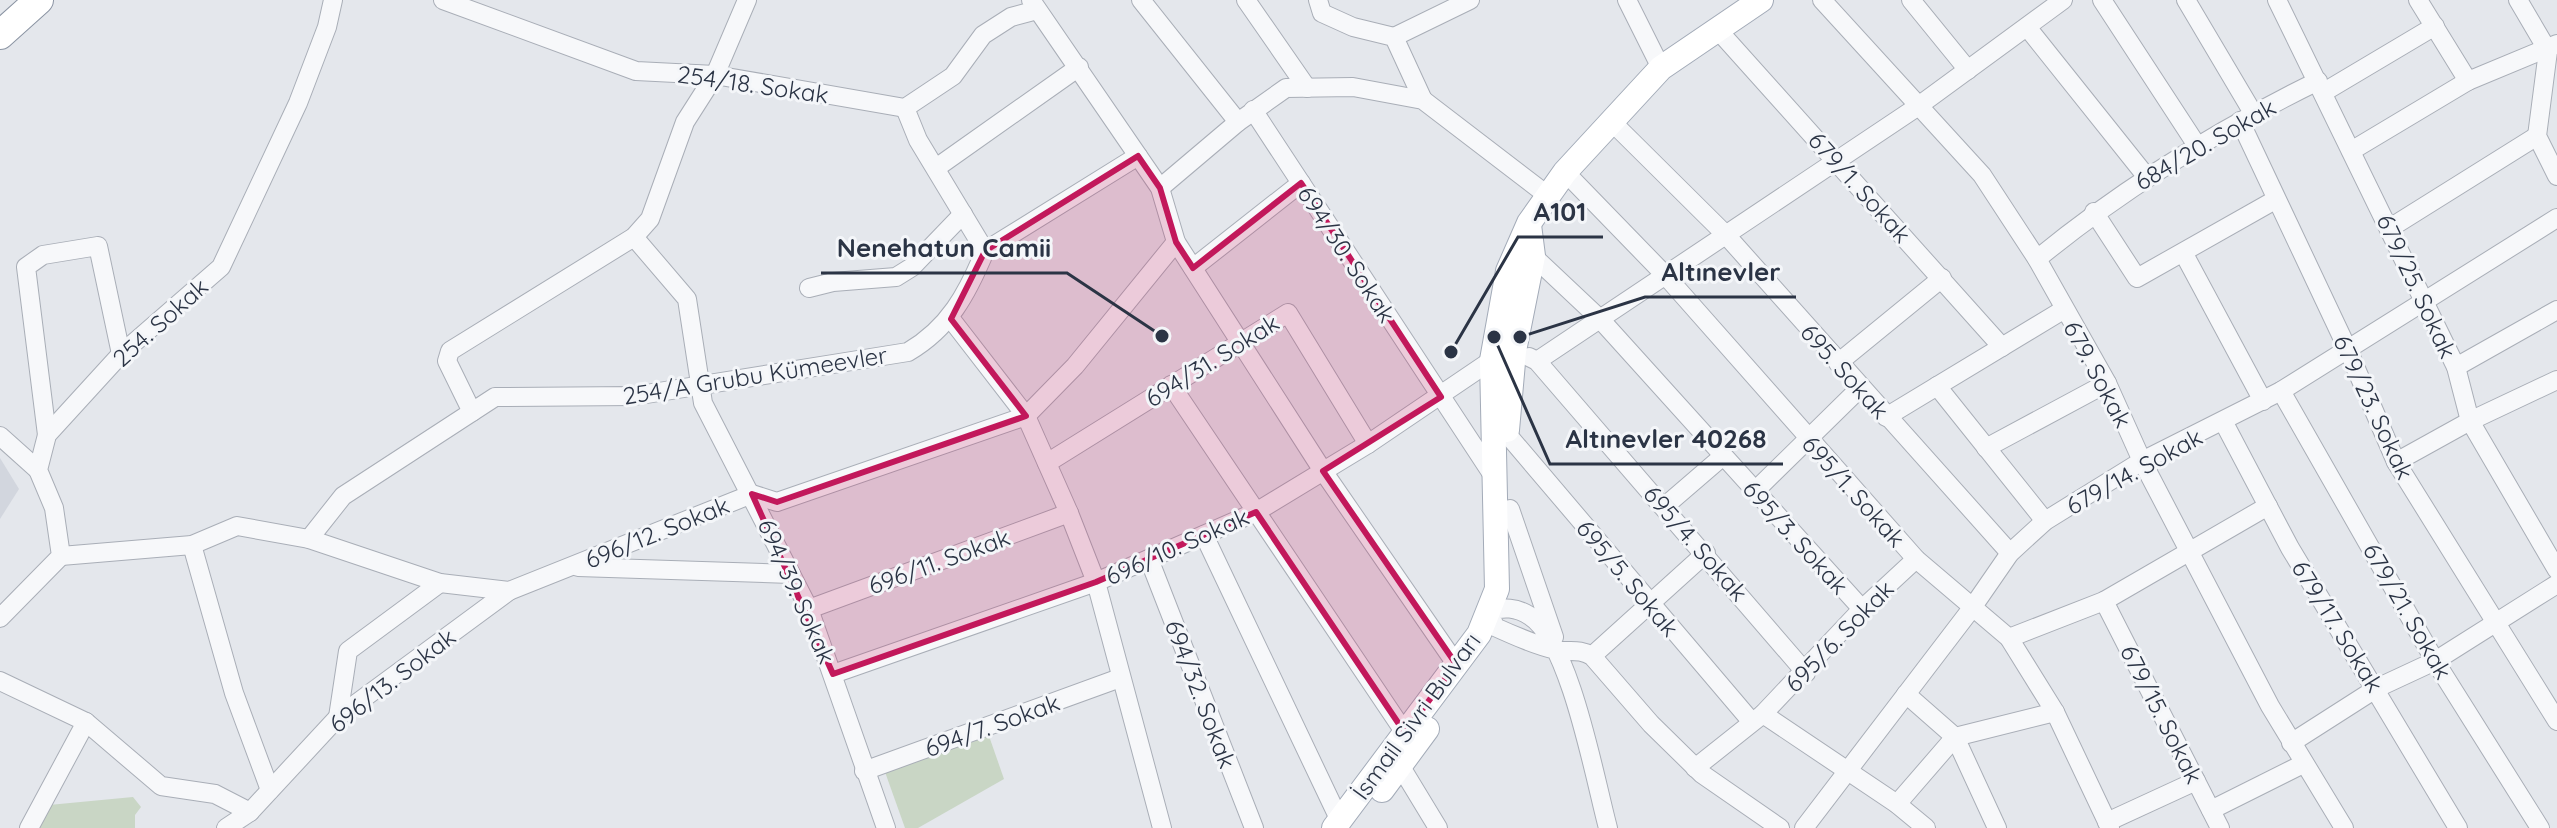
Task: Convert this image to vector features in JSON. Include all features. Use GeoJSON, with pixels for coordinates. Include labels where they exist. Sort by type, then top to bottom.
{"type":"FeatureCollection","features":[{"type":"Feature","properties":{"kind":"highway"},"geometry":{"type":"LineString","coordinates":[[0,35],[39,0]]}},
{"type":"Feature","properties":{"kind":"main road","name":"İsmail Sivri Bulvarı"},"geometry":{"type":"LineString","coordinates":[[1342,826],[1405,733],[1479,634],[1497,615],[1494,477],[1508,271],[1529,223],[1565,172],[1661,68],[1761,0]]}},
{"type":"Feature","properties":{"kind":"main road","name":"İsmail Sivri Bulvarı"},"geometry":{"type":"LineString","coordinates":[[1342,826],[1401,767],[1513,592],[1503,356],[1533,256],[1529,223]]}},
{"type":"Feature","properties":{"kind":"street","name":"254. Sokak"},"geometry":{"type":"LineString","coordinates":[[38,470],[47,435],[121,354],[221,267],[298,103],[327,27],[333,0]]}},
{"type":"Feature","properties":{"kind":"street","name":"254/18. Sokak"},"geometry":{"type":"LineString","coordinates":[[443,0],[636,71],[715,75],[905,108]]}},
{"type":"Feature","properties":{"kind":"street"},"geometry":{"type":"LineString","coordinates":[[1141,0],[1238,122]]}},
{"type":"Feature","properties":{"kind":"street"},"geometry":{"type":"LineString","coordinates":[[1246,0],[1307,88]]}},
{"type":"Feature","properties":{"kind":"street"},"geometry":{"type":"LineString","coordinates":[[1318,0],[1322,13],[1353,27],[1394,37],[1470,0]]}},
{"type":"Feature","properties":{"kind":"street"},"geometry":{"type":"LineString","coordinates":[[1627,0],[1661,68]]}},
{"type":"Feature","properties":{"kind":"street","name":"679. Sokak"},"geometry":{"type":"LineString","coordinates":[[1822,0],[1982,175],[2037,259],[2063,310],[2107,383],[2142,461],[2291,743],[2344,828]]}},
{"type":"Feature","properties":{"kind":"street"},"geometry":{"type":"LineString","coordinates":[[1911,0],[1968,70]]}},
{"type":"Feature","properties":{"kind":"street"},"geometry":{"type":"LineString","coordinates":[[1537,361],[1917,107],[2063,0]]}},
{"type":"Feature","properties":{"kind":"street"},"geometry":{"type":"LineString","coordinates":[[2102,0],[2196,144]]}},
{"type":"Feature","properties":{"kind":"street","name":"679/23. Sokak"},"geometry":{"type":"LineString","coordinates":[[2186,0],[2247,117],[2275,200],[2348,350],[2396,462],[2557,721]]}},
{"type":"Feature","properties":{"kind":"street","name":"679/25. Sokak"},"geometry":{"type":"LineString","coordinates":[[2277,0],[2456,367],[2470,421],[2557,570]]}},
{"type":"Feature","properties":{"kind":"street"},"geometry":{"type":"LineString","coordinates":[[2418,0],[2468,81]]}},
{"type":"Feature","properties":{"kind":"street"},"geometry":{"type":"LineString","coordinates":[[2518,0],[2552,48],[2537,136],[2557,176]]}},
{"type":"Feature","properties":{"kind":"street"},"geometry":{"type":"LineString","coordinates":[[472,412],[447,361],[450,351],[634,237],[650,219],[685,122],[715,75],[744,1]]}},
{"type":"Feature","properties":{"kind":"street"},"geometry":{"type":"LineString","coordinates":[[1138,156],[985,251],[905,108],[953,76],[983,35],[1034,5],[1079,67],[1160,188],[1176,242],[1323,471],[1456,664]]}},
{"type":"Feature","properties":{"kind":"street","name":"684/20. Sokak"},"geometry":{"type":"LineString","coordinates":[[2037,259],[2094,212],[2196,144],[2247,117],[2321,87],[2435,26]]}},
{"type":"Feature","properties":{"kind":"street"},"geometry":{"type":"LineString","coordinates":[[2027,27],[2146,176]]}},
{"type":"Feature","properties":{"kind":"street","name":"679/1. Sokak"},"geometry":{"type":"LineString","coordinates":[[1717,29],[2002,347]]}},
{"type":"Feature","properties":{"kind":"street"},"geometry":{"type":"LineString","coordinates":[[1394,37],[1423,100]]}},
{"type":"Feature","properties":{"kind":"street"},"geometry":{"type":"LineString","coordinates":[[2351,151],[2468,81],[2552,48]]}},
{"type":"Feature","properties":{"kind":"street"},"geometry":{"type":"LineString","coordinates":[[936,168],[1079,67]]}},
{"type":"Feature","properties":{"kind":"street"},"geometry":{"type":"LineString","coordinates":[[1160,188],[1253,110],[1286,88],[1353,87],[1423,100],[1547,195]]}},
{"type":"Feature","properties":{"kind":"street","name":"694/30. Sokak"},"geometry":{"type":"LineString","coordinates":[[1253,110],[1494,477]]}},
{"type":"Feature","properties":{"kind":"street","name":"695. Sokak"},"geometry":{"type":"LineString","coordinates":[[1612,122],[1726,235],[2010,553]]}},
{"type":"Feature","properties":{"kind":"street"},"geometry":{"type":"LineString","coordinates":[[2390,228],[2537,136]]}},
{"type":"Feature","properties":{"kind":"street","name":"695/1. Sokak"},"geometry":{"type":"LineString","coordinates":[[1565,172],[1665,275],[1916,559],[2009,638],[2055,712],[2109,825]]}},
{"type":"Feature","properties":{"kind":"street"},"geometry":{"type":"LineString","coordinates":[[1193,268],[1301,183]]}},
{"type":"Feature","properties":{"kind":"street"},"geometry":{"type":"LineString","coordinates":[[2094,212],[2137,278],[2275,200]]}},
{"type":"Feature","properties":{"kind":"street"},"geometry":{"type":"LineString","coordinates":[[809,288],[842,281],[896,277],[912,267],[963,214]]}},
{"type":"Feature","properties":{"kind":"street","name":"679/14. Sokak"},"geometry":{"type":"LineString","coordinates":[[1804,828],[1972,608],[2010,553],[2045,521],[2142,461],[2281,391],[2557,218]]}},
{"type":"Feature","properties":{"kind":"street","name":"694/39. Sokak"},"geometry":{"type":"LineString","coordinates":[[634,237],[687,299],[703,403],[809,609],[886,828]]}},
{"type":"Feature","properties":{"kind":"street","name":"696/12. Sokak"},"geometry":{"type":"LineString","coordinates":[[61,556],[192,545],[237,526],[309,539],[440,583],[509,591],[752,494],[777,502],[1026,416],[1075,366],[1176,242]]}},
{"type":"Feature","properties":{"kind":"street"},"geometry":{"type":"LineString","coordinates":[[47,435],[26,267],[43,255],[98,246],[121,354]]}},
{"type":"Feature","properties":{"kind":"street","name":"254/A Grubu Kümeevler"},"geometry":{"type":"LineString","coordinates":[[309,539],[343,496],[495,397],[634,396],[908,352],[929,339],[951,319],[985,251]]}},
{"type":"Feature","properties":{"kind":"street"},"geometry":{"type":"LineString","coordinates":[[2184,254],[2263,401]]}},
{"type":"Feature","properties":{"kind":"street","name":"695/3. Sokak"},"geometry":{"type":"LineString","coordinates":[[1533,256],[1600,319],[1862,609]]}},
{"type":"Feature","properties":{"kind":"street"},"geometry":{"type":"LineString","coordinates":[[1838,363],[1942,278]]}},
{"type":"Feature","properties":{"kind":"street"},"geometry":{"type":"LineString","coordinates":[[1886,417],[2063,310]]}},
{"type":"Feature","properties":{"kind":"street"},"geometry":{"type":"LineString","coordinates":[[2456,367],[2557,310]]}},
{"type":"Feature","properties":{"kind":"street","name":"694/31. Sokak"},"geometry":{"type":"LineString","coordinates":[[1047,463],[1288,313],[1368,444]]}},
{"type":"Feature","properties":{"kind":"street"},"geometry":{"type":"LineString","coordinates":[[951,319],[1026,416],[1069,513],[1096,582],[1162,828]]}},
{"type":"Feature","properties":{"kind":"street","name":"696/10. Sokak"},"geometry":{"type":"LineString","coordinates":[[833,674],[1096,582],[1256,512],[1503,356]]}},
{"type":"Feature","properties":{"kind":"street","name":"695/4. Sokak"},"geometry":{"type":"LineString","coordinates":[[1503,356],[1537,361],[1706,553],[1806,673]]}},
{"type":"Feature","properties":{"kind":"street"},"geometry":{"type":"LineString","coordinates":[[2396,462],[2470,421],[2557,380]]}},
{"type":"Feature","properties":{"kind":"street"},"geometry":{"type":"LineString","coordinates":[[1986,448],[2107,383]]}},
{"type":"Feature","properties":{"kind":"street"},"geometry":{"type":"LineString","coordinates":[[1171,385],[1405,733]]}},
{"type":"Feature","properties":{"kind":"street"},"geometry":{"type":"LineString","coordinates":[[1937,386],[2045,521]]}},
{"type":"Feature","properties":{"kind":"street"},"geometry":{"type":"LineString","coordinates":[[1755,491],[1860,388]]}},
{"type":"Feature","properties":{"kind":"street","name":"679/21. Sokak"},"geometry":{"type":"LineString","coordinates":[[2281,391],[2435,661],[2540,828]]}},
{"type":"Feature","properties":{"kind":"street","name":"679/17. Sokak"},"geometry":{"type":"LineString","coordinates":[[2223,421],[2268,506],[2458,828]]}},
{"type":"Feature","properties":{"kind":"street","name":"695/5. Sokak"},"geometry":{"type":"LineString","coordinates":[[1507,434],[1650,604],[1757,718],[1897,804],[1926,828]]}},
{"type":"Feature","properties":{"kind":"street"},"geometry":{"type":"LineString","coordinates":[[0,436],[38,470],[54,508],[61,556],[0,618]]}},
{"type":"Feature","properties":{"kind":"street"},"geometry":{"type":"LineString","coordinates":[[1665,506],[1722,457]]}},
{"type":"Feature","properties":{"kind":"street"},"geometry":{"type":"LineString","coordinates":[[2009,638],[2104,601],[2268,506]]}},
{"type":"Feature","properties":{"kind":"street"},"geometry":{"type":"LineString","coordinates":[[1510,509],[1559,651],[1608,828]]}},
{"type":"Feature","properties":{"kind":"street","name":"696/11. Sokak"},"geometry":{"type":"LineString","coordinates":[[809,609],[1069,513]]}},
{"type":"Feature","properties":{"kind":"street"},"geometry":{"type":"LineString","coordinates":[[1204,535],[1342,826]]}},
{"type":"Feature","properties":{"kind":"street"},"geometry":{"type":"LineString","coordinates":[[192,545],[234,693],[270,790]]}},
{"type":"Feature","properties":{"kind":"street"},"geometry":{"type":"LineString","coordinates":[[1592,656],[1706,553]]}},
{"type":"Feature","properties":{"kind":"street","name":"694/32. Sokak"},"geometry":{"type":"LineString","coordinates":[[1149,559],[1254,828]]}},
{"type":"Feature","properties":{"kind":"street","name":"695/6. Sokak"},"geometry":{"type":"LineString","coordinates":[[1695,768],[1806,673],[1862,609],[1916,559]]}},
{"type":"Feature","properties":{"kind":"street"},"geometry":{"type":"LineString","coordinates":[[570,567],[791,574]]}},
{"type":"Feature","properties":{"kind":"street"},"geometry":{"type":"LineString","coordinates":[[338,717],[348,651],[440,583]]}},
{"type":"Feature","properties":{"kind":"street"},"geometry":{"type":"LineString","coordinates":[[2291,743],[2377,688],[2435,661],[2557,584]]}},
{"type":"Feature","properties":{"kind":"street","name":"696/13. Sokak"},"geometry":{"type":"LineString","coordinates":[[226,828],[250,812],[338,717],[509,591]]}},
{"type":"Feature","properties":{"kind":"street","name":"679/15. Sokak"},"geometry":{"type":"LineString","coordinates":[[2104,601],[2220,828]]}},
{"type":"Feature","properties":{"kind":"street"},"geometry":{"type":"LineString","coordinates":[[1497,615],[1559,651],[1581,649],[1592,656],[1695,768],[1780,828]]}},
{"type":"Feature","properties":{"kind":"street","name":"694/7. Sokak"},"geometry":{"type":"LineString","coordinates":[[864,771],[1120,678]]}},
{"type":"Feature","properties":{"kind":"street"},"geometry":{"type":"LineString","coordinates":[[0,681],[86,722],[161,786],[215,794],[250,812]]}},
{"type":"Feature","properties":{"kind":"street"},"geometry":{"type":"LineString","coordinates":[[1906,694],[1955,737],[1997,828]]}},
{"type":"Feature","properties":{"kind":"street"},"geometry":{"type":"LineString","coordinates":[[1897,804],[1955,737],[2055,712]]}},
{"type":"Feature","properties":{"kind":"street"},"geometry":{"type":"LineString","coordinates":[[29,828],[86,722]]}},
{"type":"Feature","properties":{"kind":"street"},"geometry":{"type":"LineString","coordinates":[[2211,810],[2303,764]]}},
{"type":"Feature","properties":{"kind":"street"},"geometry":{"type":"LineString","coordinates":[[1401,767],[1438,828]]}},
{"type":"Feature","properties":{"kind":"street"},"geometry":{"type":"LineString","coordinates":[[2109,825],[2196,781]]}},
{"type":"Feature","properties":{"kind":"highlighted area"},"geometry":{"type":"Polygon","coordinates":[[[1138,156],[1160,188],[1176,242],[1193,268],[1301,183],[1441,397],[1323,471],[1456,664],[1405,733],[1256,512],[1096,582],[833,674],[752,494],[777,502],[1026,416],[951,319],[985,251],[1138,156]]]}},
{"type":"Feature","properties":{"kind":"shaded area"},"geometry":{"type":"Polygon","coordinates":[[[0,458],[19,489],[0,519],[0,458]]]}},
{"type":"Feature","properties":{"kind":"green space"},"geometry":{"type":"Polygon","coordinates":[[[989,736],[1004,779],[918,828],[905,828],[885,772],[989,736]]]}},
{"type":"Feature","properties":{"kind":"green space"},"geometry":{"type":"Polygon","coordinates":[[[133,797],[141,807],[135,815],[135,828],[38,828],[49,805],[133,797]]]}},
{"type":"Feature","properties":{"kind":"place","name":"Nenehatun Camii"},"geometry":{"type":"Point","coordinates":[1162,336]}},
{"type":"Feature","properties":{"kind":"place","name":"Altınevler 40268"},"geometry":{"type":"Point","coordinates":[1494,337]}},
{"type":"Feature","properties":{"kind":"place","name":"Altınevler"},"geometry":{"type":"Point","coordinates":[1520,337]}},
{"type":"Feature","properties":{"kind":"place","name":"A101"},"geometry":{"type":"Point","coordinates":[1451,352]}}]}
